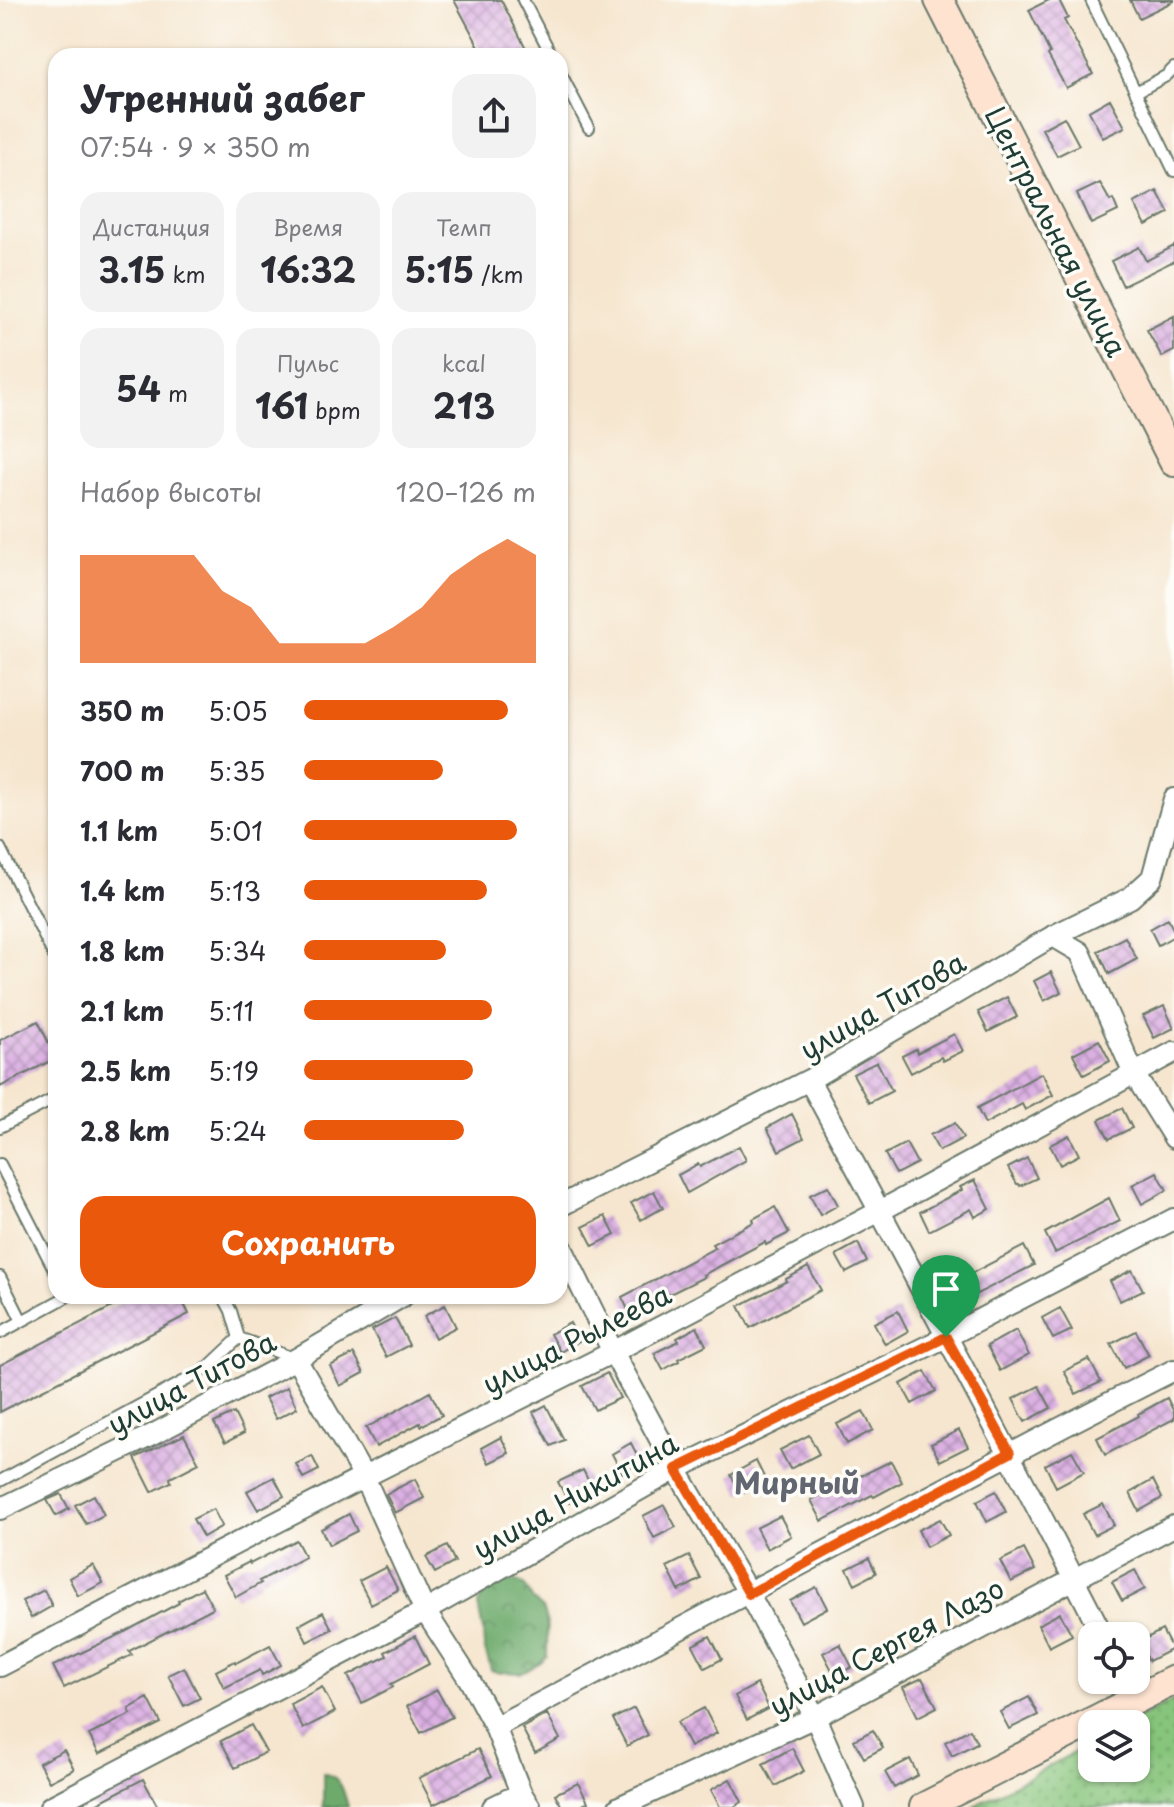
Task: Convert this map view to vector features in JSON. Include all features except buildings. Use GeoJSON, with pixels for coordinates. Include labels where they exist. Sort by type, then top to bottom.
{"type":"FeatureCollection","features":[{"type":"Feature","properties":{"kind":"street","name":"Центральная улица"},"geometry":{"type":"LineString","coordinates":[[939,0],[1174,462]]}},
{"type":"Feature","properties":{"kind":"street","name":"улица Титова"},"geometry":{"type":"LineString","coordinates":[[568,1202],[809,1080],[1053,936],[1130,898],[1152,878],[1174,799]]}},
{"type":"Feature","properties":{"kind":"street"},"geometry":{"type":"LineString","coordinates":[[1053,936],[1080,952],[1134,1074],[1174,1138]]}},
{"type":"Feature","properties":{"kind":"street","name":"улица Рылеева"},"geometry":{"type":"LineString","coordinates":[[0,1666],[613,1352],[1174,1052]]}},
{"type":"Feature","properties":{"kind":"street"},"geometry":{"type":"LineString","coordinates":[[809,1080],[1010,1453],[1096,1622]]}},
{"type":"Feature","properties":{"kind":"street","name":"улица Никитина"},"geometry":{"type":"LineString","coordinates":[[50,1807],[425,1611],[676,1469],[946,1337],[1174,1219]]}},
{"type":"Feature","properties":{"kind":"street"},"geometry":{"type":"LineString","coordinates":[[568,1260],[676,1469],[749,1594],[815,1717],[854,1807]]}},
{"type":"Feature","properties":{"kind":"street","name":"улица Титова"},"geometry":{"type":"LineString","coordinates":[[0,1509],[154,1434],[296,1359],[389,1304]]}},
{"type":"Feature","properties":{"kind":"street"},"geometry":{"type":"LineString","coordinates":[[296,1359],[364,1477],[425,1611],[469,1679],[495,1727],[525,1800],[493,1807]]}},
{"type":"Feature","properties":{"kind":"street"},"geometry":{"type":"LineString","coordinates":[[495,1727],[1010,1453],[1174,1370]]}},
{"type":"Feature","properties":{"kind":"street","name":"улица Сергея Лазо"},"geometry":{"type":"LineString","coordinates":[[619,1807],[815,1717],[1174,1526]]}},
{"type":"Feature","properties":{"kind":"street"},"geometry":{"type":"LineString","coordinates":[[1150,1686],[1174,1680]]}},
{"type":"Feature","properties":{"kind":"street"},"geometry":{"type":"LineString","coordinates":[[924,1807],[1124,1694]]}},
{"type":"Feature","properties":{"kind":"lane"},"geometry":{"type":"LineString","coordinates":[[523,0],[548,48]]}},
{"type":"Feature","properties":{"kind":"lane"},"geometry":{"type":"LineString","coordinates":[[1091,0],[1174,171]]}},
{"type":"Feature","properties":{"kind":"lane"},"geometry":{"type":"LineString","coordinates":[[1136,92],[1166,76],[1174,68]]}},
{"type":"Feature","properties":{"kind":"lane"},"geometry":{"type":"LineString","coordinates":[[568,87],[589,128]]}},
{"type":"Feature","properties":{"kind":"lane"},"geometry":{"type":"LineString","coordinates":[[0,848],[48,944]]}},
{"type":"Feature","properties":{"kind":"lane"},"geometry":{"type":"LineString","coordinates":[[0,1127],[48,1102]]}},
{"type":"Feature","properties":{"kind":"lane"},"geometry":{"type":"LineString","coordinates":[[0,1164],[48,1257]]}},
{"type":"Feature","properties":{"kind":"lane"},"geometry":{"type":"LineString","coordinates":[[0,1277],[22,1321]]}},
{"type":"Feature","properties":{"kind":"lane"},"geometry":{"type":"LineString","coordinates":[[0,1333],[53,1304]]}},
{"type":"Feature","properties":{"kind":"lane"},"geometry":{"type":"LineString","coordinates":[[227,1304],[239,1338]]}},
{"type":"Feature","properties":{"kind":"lane"},"geometry":{"type":"LineString","coordinates":[[239,1338],[296,1359]]}},
{"type":"Feature","properties":{"kind":"lane"},"geometry":{"type":"LineString","coordinates":[[1,1478],[205,1370],[239,1338]]}},
{"type":"Feature","properties":{"kind":"green space"},"geometry":{"type":"Polygon","coordinates":[[[517,1581],[526,1587],[545,1613],[547,1656],[523,1672],[499,1673],[491,1670],[478,1605],[493,1586],[517,1581]]]}},
{"type":"Feature","properties":{"kind":"green space"},"geometry":{"type":"Polygon","coordinates":[[[1174,1700],[1174,1807],[972,1807],[1078,1750],[1078,1782],[1150,1782],[1150,1713],[1174,1700]]]}},
{"type":"Feature","properties":{"kind":"green space"},"geometry":{"type":"Polygon","coordinates":[[[323,1773],[338,1781],[348,1807],[323,1807],[323,1773]]]}},
{"type":"Feature","properties":{"kind":"district","name":"Мирный"},"geometry":{"type":"Point","coordinates":[797,1481]}},
{"type":"Feature","properties":{"kind":"route"},"geometry":{"type":"LineString","coordinates":[[946,1337],[1010,1453],[749,1594],[676,1469],[946,1337]]}}]}
